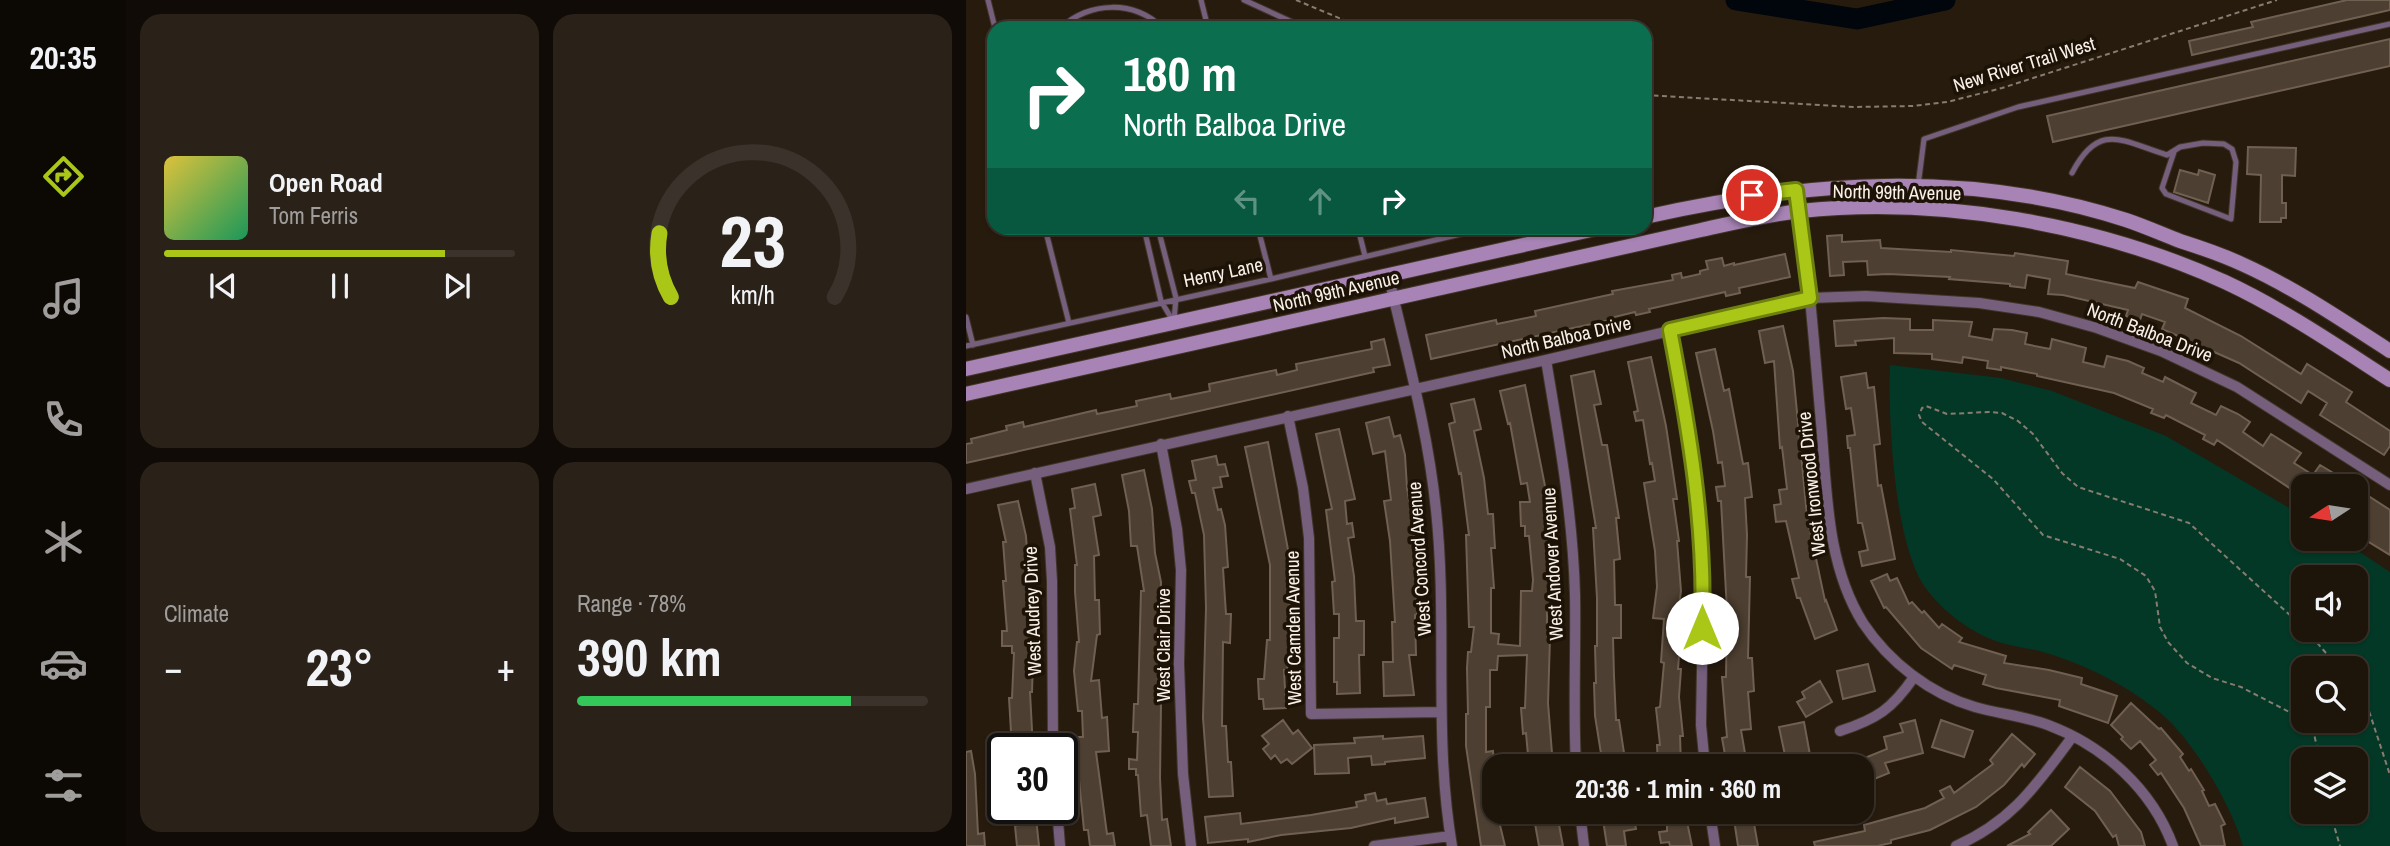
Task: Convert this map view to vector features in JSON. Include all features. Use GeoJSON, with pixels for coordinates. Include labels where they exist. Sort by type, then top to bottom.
{"type":"FeatureCollection","features":[{"type":"Feature","properties":{"kind":"main road","name":"North 99th Avenue"},"geometry":{"type":"LineString","coordinates":[[1652,215],[1718,201],[1796,190],[1871,186],[1945,186],[2060,203],[2125,220],[2217,253],[2283,285],[2390,351]]}},
{"type":"Feature","properties":{"kind":"main road","name":"North 99th Avenue"},"geometry":{"type":"LineString","coordinates":[[966,394],[1687,232],[1799,211],[1877,207],[1975,214],[2048,225],[2174,261],[2227,283],[2390,380]]}},
{"type":"Feature","properties":{"kind":"main road","name":"North 99th Avenue"},"geometry":{"type":"LineString","coordinates":[[966,369],[1568,235]]}},
{"type":"Feature","properties":{"kind":"main road"},"geometry":{"type":"LineString","coordinates":[[2270,307],[2283,285]]}},
{"type":"Feature","properties":{"kind":"main road"},"geometry":{"type":"LineString","coordinates":[[1174,323],[1180,346]]}},
{"type":"Feature","properties":{"kind":"street","name":"West Ironwood Drive"},"geometry":{"type":"LineString","coordinates":[[1796,190],[1810,298],[1831,533],[1846,592],[1863,622],[1879,645],[1914,677],[1944,694],[1973,706],[2046,724],[2073,736],[2118,765],[2143,791],[2164,823],[2173,846]]}},
{"type":"Feature","properties":{"kind":"street","name":"West Concord Avenue"},"geometry":{"type":"LineString","coordinates":[[1388,274],[1415,388],[1436,510],[1443,625],[1440,712],[1451,841]]}},
{"type":"Feature","properties":{"kind":"street","name":"North Balboa Drive"},"geometry":{"type":"LineString","coordinates":[[966,489],[1810,298],[1914,298],[1979,303],[2039,312],[2097,328],[2161,351],[2236,387],[2390,485]]}},
{"type":"Feature","properties":{"kind":"street"},"geometry":{"type":"LineString","coordinates":[[1670,330],[1690,433],[1700,522],[1703,607],[1701,725],[1704,754]]}},
{"type":"Feature","properties":{"kind":"street","name":"West Andover Avenue"},"geometry":{"type":"LineString","coordinates":[[1545,360],[1569,507],[1575,594],[1573,718],[1575,754]]}},
{"type":"Feature","properties":{"kind":"street","name":"West Camden Avenue"},"geometry":{"type":"LineString","coordinates":[[1288,416],[1303,488],[1309,538],[1311,715],[1440,712]]}},
{"type":"Feature","properties":{"kind":"street","name":"West Clair Drive"},"geometry":{"type":"LineString","coordinates":[[1161,444],[1177,529],[1181,570],[1179,664],[1184,774],[1191,846]]}},
{"type":"Feature","properties":{"kind":"street","name":"West Audrey Drive"},"geometry":{"type":"LineString","coordinates":[[1035,473],[1050,547],[1053,733]]}},
{"type":"Feature","properties":{"kind":"street"},"geometry":{"type":"LineString","coordinates":[[1840,731],[1865,723],[1888,710],[1914,677]]}},
{"type":"Feature","properties":{"kind":"street"},"geometry":{"type":"LineString","coordinates":[[1956,846],[2000,822],[2031,793],[2073,736]]}},
{"type":"Feature","properties":{"kind":"street"},"geometry":{"type":"LineString","coordinates":[[1058,824],[1060,846]]}},
{"type":"Feature","properties":{"kind":"street"},"geometry":{"type":"LineString","coordinates":[[1581,824],[1584,846]]}},
{"type":"Feature","properties":{"kind":"street"},"geometry":{"type":"LineString","coordinates":[[1712,824],[1715,846]]}},
{"type":"Feature","properties":{"kind":"street"},"geometry":{"type":"LineString","coordinates":[[1374,846],[1451,841]]}},
{"type":"Feature","properties":{"kind":"lane"},"geometry":{"type":"LineString","coordinates":[[988,0],[993,21]]}},
{"type":"Feature","properties":{"kind":"lane"},"geometry":{"type":"LineString","coordinates":[[1201,0],[1206,21]]}},
{"type":"Feature","properties":{"kind":"lane"},"geometry":{"type":"LineString","coordinates":[[1244,0],[1290,21]]}},
{"type":"Feature","properties":{"kind":"lane"},"geometry":{"type":"LineString","coordinates":[[1070,21],[1095,3],[1140,10],[1154,21]]}},
{"type":"Feature","properties":{"kind":"lane"},"geometry":{"type":"LineString","coordinates":[[1918,186],[1924,139],[2018,107],[2390,24]]}},
{"type":"Feature","properties":{"kind":"lane"},"geometry":{"type":"LineString","coordinates":[[2072,173],[2088,147],[2106,138],[2167,155],[2180,147],[2203,143],[2224,144],[2232,149],[2236,162],[2231,219],[2166,194],[2162,188],[2174,152]]}},
{"type":"Feature","properties":{"kind":"lane"},"geometry":{"type":"LineString","coordinates":[[1047,235],[1069,323]]}},
{"type":"Feature","properties":{"kind":"lane"},"geometry":{"type":"LineString","coordinates":[[1146,235],[1161,302],[1174,323]]}},
{"type":"Feature","properties":{"kind":"lane"},"geometry":{"type":"LineString","coordinates":[[1160,235],[1175,299],[1174,323]]}},
{"type":"Feature","properties":{"kind":"lane"},"geometry":{"type":"LineString","coordinates":[[1260,235],[1270,279]]}},
{"type":"Feature","properties":{"kind":"lane"},"geometry":{"type":"LineString","coordinates":[[1360,235],[1365,256]]}},
{"type":"Feature","properties":{"kind":"lane","name":"Henry Lane"},"geometry":{"type":"LineString","coordinates":[[970,346],[1270,279],[1442,235]]}},
{"type":"Feature","properties":{"kind":"lane"},"geometry":{"type":"LineString","coordinates":[[966,317],[970,346]]}},
{"type":"Feature","properties":{"kind":"path"},"geometry":{"type":"LineString","coordinates":[[1296,0],[1346,21]]}},
{"type":"Feature","properties":{"kind":"path","name":"New River Trail West"},"geometry":{"type":"LineString","coordinates":[[1652,95],[1854,107],[1913,106],[1947,102],[2002,88],[2277,0]]}},
{"type":"Feature","properties":{"kind":"path"},"geometry":{"type":"LineString","coordinates":[[2291,617],[2189,523],[2078,487],[2062,473],[2033,434],[2018,421],[2001,413],[1947,414],[1926,406],[1922,408],[1919,415],[1922,422],[1993,479],[2043,535],[2120,559],[2146,576],[2155,591],[2160,627],[2168,642],[2187,663],[2212,678],[2241,687],[2299,717],[2314,734],[2317,747]]}},
{"type":"Feature","properties":{"kind":"path"},"geometry":{"type":"LineString","coordinates":[[2316,642],[2328,656]]}},
{"type":"Feature","properties":{"kind":"path"},"geometry":{"type":"LineString","coordinates":[[2368,708],[2390,775]]}},
{"type":"Feature","properties":{"kind":"path"},"geometry":{"type":"LineString","coordinates":[[2334,824],[2340,846]]}},
{"type":"Feature","properties":{"kind":"green space"},"geometry":{"type":"Polygon","coordinates":[[[1890,365],[2001,378],[2052,391],[2166,436],[2291,509],[2291,551],[2358,551],[2390,572],[2390,846],[2243,846],[2230,812],[2200,759],[2176,728],[2151,705],[2122,686],[2076,663],[1991,639],[1969,628],[1949,613],[1925,587],[1906,541],[1892,447],[1890,365]]]}},
{"type":"Feature","properties":{"kind":"building"},"geometry":{"type":"Polygon","coordinates":[[[2347,0],[2390,0],[2390,10],[2192,55],[2189,41],[2253,27],[2251,22],[2347,0]]]}},
{"type":"Feature","properties":{"kind":"building"},"geometry":{"type":"Polygon","coordinates":[[[2390,39],[2390,66],[2053,142],[2047,116],[2390,39]]]}},
{"type":"Feature","properties":{"kind":"building"},"geometry":{"type":"Polygon","coordinates":[[[2248,147],[2296,148],[2295,176],[2282,175],[2282,203],[2286,203],[2286,218],[2281,218],[2281,222],[2260,222],[2261,175],[2247,174],[2248,147]]]}},
{"type":"Feature","properties":{"kind":"building"},"geometry":{"type":"Polygon","coordinates":[[[2180,170],[2198,175],[2199,170],[2215,175],[2208,203],[2174,192],[2180,170]]]}},
{"type":"Feature","properties":{"kind":"building"},"geometry":{"type":"Polygon","coordinates":[[[1842,235],[1842,242],[1880,240],[1881,248],[1951,250],[2014,256],[2015,253],[2068,261],[2066,274],[2135,288],[2138,282],[2188,299],[2185,308],[2241,336],[2301,374],[2307,364],[2352,392],[2346,402],[2390,431],[2390,446],[2384,455],[2320,415],[2327,403],[2308,391],[2301,403],[2239,363],[2162,329],[2165,322],[2142,314],[2140,320],[2126,316],[2128,310],[2048,294],[2050,279],[2027,275],[2025,288],[2010,284],[1949,279],[1950,277],[1868,275],[1867,261],[1843,262],[1844,275],[1830,276],[1827,236],[1842,235]]]}},
{"type":"Feature","properties":{"kind":"building"},"geometry":{"type":"Polygon","coordinates":[[[1785,254],[1790,277],[1739,288],[1740,293],[1726,296],[1725,292],[1649,309],[1650,312],[1636,315],[1635,312],[1610,320],[1431,359],[1426,335],[1496,320],[1497,324],[1536,316],[1535,311],[1613,294],[1612,291],[1673,280],[1672,275],[1681,273],[1682,278],[1700,274],[1700,271],[1708,269],[1706,261],[1722,258],[1724,266],[1785,254]]]}},
{"type":"Feature","properties":{"kind":"building"},"geometry":{"type":"Polygon","coordinates":[[[1910,319],[1910,330],[1933,330],[1933,320],[1972,322],[1969,336],[1992,340],[1994,329],[2012,330],[2027,333],[2025,344],[2050,349],[2052,339],[2086,348],[2083,362],[2104,367],[2107,356],[2128,361],[2144,368],[2142,373],[2163,382],[2165,377],[2196,393],[2191,403],[2216,415],[2221,406],[2238,414],[2250,422],[2243,432],[2263,446],[2271,434],[2301,453],[2294,463],[2311,474],[2291,474],[2291,489],[2217,440],[2214,445],[2203,439],[2205,435],[2166,415],[2164,418],[2151,413],[2153,409],[2114,393],[2037,374],[2001,367],[2001,370],[1987,368],[1988,361],[1963,357],[1962,363],[1932,359],[1932,354],[1894,353],[1894,338],[1855,341],[1856,345],[1836,346],[1834,321],[1910,319]]]}},
{"type":"Feature","properties":{"kind":"building"},"geometry":{"type":"Polygon","coordinates":[[[1783,326],[1793,371],[1807,516],[1825,601],[1837,630],[1815,639],[1800,598],[1797,598],[1792,579],[1799,578],[1786,521],[1776,522],[1774,505],[1781,504],[1779,490],[1787,489],[1782,447],[1780,448],[1774,361],[1765,363],[1759,331],[1783,326]]]}},
{"type":"Feature","properties":{"kind":"building"},"geometry":{"type":"Polygon","coordinates":[[[1384,339],[1390,365],[1373,368],[1374,372],[966,463],[966,444],[972,443],[971,439],[1007,430],[1006,426],[1023,422],[1024,427],[1096,410],[1097,414],[1137,406],[1136,401],[1170,394],[1171,399],[1210,391],[1209,384],[1276,370],[1277,375],[1297,370],[1296,364],[1372,349],[1371,342],[1384,339]]]}},
{"type":"Feature","properties":{"kind":"building"},"geometry":{"type":"Polygon","coordinates":[[[1715,349],[1724,391],[1729,389],[1743,464],[1748,463],[1752,497],[1745,498],[1746,577],[1750,577],[1748,658],[1752,658],[1754,691],[1748,692],[1751,729],[1741,730],[1745,754],[1725,754],[1722,738],[1727,737],[1722,677],[1726,677],[1727,611],[1721,501],[1718,501],[1716,487],[1725,486],[1722,462],[1718,463],[1696,353],[1715,349]]]}},
{"type":"Feature","properties":{"kind":"building"},"geometry":{"type":"Polygon","coordinates":[[[1651,357],[1666,426],[1677,499],[1673,499],[1679,541],[1681,591],[1676,629],[1681,630],[1678,669],[1681,669],[1679,697],[1683,736],[1680,736],[1681,754],[1657,754],[1657,745],[1660,745],[1656,708],[1660,707],[1664,663],[1661,662],[1664,619],[1653,618],[1657,587],[1655,551],[1644,483],[1655,481],[1643,420],[1636,421],[1634,412],[1638,411],[1628,362],[1651,357]]]}},
{"type":"Feature","properties":{"kind":"building"},"geometry":{"type":"Polygon","coordinates":[[[1594,371],[1601,404],[1594,405],[1602,445],[1607,445],[1619,518],[1616,518],[1620,559],[1614,560],[1615,605],[1621,605],[1621,638],[1613,638],[1616,720],[1619,720],[1624,754],[1601,754],[1595,716],[1597,598],[1593,528],[1596,528],[1571,376],[1594,371]]]}},
{"type":"Feature","properties":{"kind":"building"},"geometry":{"type":"Polygon","coordinates":[[[1866,373],[1868,388],[1874,387],[1880,444],[1874,445],[1878,486],[1881,485],[1895,559],[1862,566],[1859,552],[1868,550],[1862,523],[1858,523],[1847,436],[1855,435],[1851,408],[1846,409],[1841,377],[1866,373]]]}},
{"type":"Feature","properties":{"kind":"building"},"geometry":{"type":"Polygon","coordinates":[[[1525,385],[1546,491],[1547,542],[1551,573],[1551,611],[1547,611],[1547,638],[1550,638],[1548,703],[1552,754],[1528,754],[1521,708],[1525,708],[1527,655],[1498,656],[1497,670],[1490,670],[1490,707],[1486,707],[1486,752],[1493,751],[1493,754],[1482,754],[1482,824],[1500,824],[1505,846],[1481,846],[1466,746],[1468,652],[1471,652],[1474,627],[1469,627],[1466,535],[1469,535],[1461,473],[1459,474],[1449,424],[1455,422],[1451,404],[1474,399],[1481,429],[1474,431],[1488,514],[1493,514],[1495,548],[1491,548],[1494,588],[1491,588],[1491,633],[1499,634],[1498,644],[1520,646],[1521,591],[1532,591],[1533,580],[1529,536],[1525,536],[1525,526],[1521,526],[1520,502],[1530,502],[1527,483],[1521,484],[1510,423],[1508,424],[1500,391],[1525,385]]]}},
{"type":"Feature","properties":{"kind":"building"},"geometry":{"type":"Polygon","coordinates":[[[1389,417],[1394,437],[1400,435],[1405,455],[1414,528],[1416,655],[1409,655],[1414,695],[1384,696],[1383,662],[1393,662],[1392,622],[1395,622],[1390,541],[1384,501],[1391,500],[1385,451],[1373,454],[1366,423],[1389,417]]]}},
{"type":"Feature","properties":{"kind":"building"},"geometry":{"type":"Polygon","coordinates":[[[1339,429],[1355,499],[1345,501],[1347,524],[1352,523],[1354,537],[1348,538],[1354,576],[1356,621],[1364,621],[1364,655],[1359,655],[1360,693],[1337,694],[1337,682],[1334,682],[1334,638],[1339,638],[1339,614],[1334,614],[1332,582],[1335,581],[1326,510],[1332,509],[1316,434],[1339,429]]]}},
{"type":"Feature","properties":{"kind":"building"},"geometry":{"type":"Polygon","coordinates":[[[1268,442],[1289,555],[1290,642],[1287,671],[1284,670],[1286,708],[1264,709],[1263,699],[1259,699],[1258,679],[1264,679],[1267,640],[1270,640],[1270,565],[1245,447],[1268,442]]]}},
{"type":"Feature","properties":{"kind":"building"},"geometry":{"type":"Polygon","coordinates":[[[1216,456],[1218,465],[1225,464],[1228,476],[1220,477],[1222,487],[1213,488],[1225,525],[1228,567],[1223,568],[1226,614],[1231,614],[1230,643],[1223,642],[1222,726],[1226,726],[1233,796],[1209,797],[1203,718],[1206,608],[1204,535],[1195,493],[1192,493],[1189,481],[1196,480],[1192,461],[1216,456]]]}},
{"type":"Feature","properties":{"kind":"building"},"geometry":{"type":"Polygon","coordinates":[[[2320,465],[2335,474],[2314,474],[2320,465]]]}},
{"type":"Feature","properties":{"kind":"building"},"geometry":{"type":"Polygon","coordinates":[[[1144,470],[1161,582],[1157,704],[1161,704],[1162,820],[1167,819],[1171,846],[1151,846],[1147,815],[1141,816],[1138,775],[1136,769],[1129,769],[1129,759],[1137,760],[1138,732],[1133,732],[1134,704],[1138,704],[1141,591],[1144,591],[1137,546],[1131,546],[1129,511],[1122,475],[1144,470]]]}},
{"type":"Feature","properties":{"kind":"building"},"geometry":{"type":"Polygon","coordinates":[[[1095,484],[1101,515],[1093,517],[1099,555],[1094,556],[1095,600],[1099,600],[1100,634],[1097,635],[1091,681],[1099,680],[1102,718],[1107,717],[1109,751],[1096,752],[1107,834],[1113,833],[1115,846],[1090,846],[1088,830],[1084,830],[1078,770],[1078,737],[1083,737],[1082,711],[1078,711],[1074,671],[1079,642],[1075,592],[1077,565],[1070,509],[1075,508],[1072,489],[1095,484]]]}},
{"type":"Feature","properties":{"kind":"building"},"geometry":{"type":"Polygon","coordinates":[[[2368,496],[2390,510],[2390,555],[2368,541],[2368,496]]]}},
{"type":"Feature","properties":{"kind":"building"},"geometry":{"type":"Polygon","coordinates":[[[1018,501],[1026,536],[1031,612],[1029,659],[1033,660],[1030,692],[1032,733],[1011,733],[1009,698],[1012,698],[1014,653],[1012,646],[1002,646],[1002,631],[1007,631],[1003,581],[1006,581],[1003,542],[1006,542],[998,505],[1018,501]]]}},
{"type":"Feature","properties":{"kind":"building"},"geometry":{"type":"Polygon","coordinates":[[[1887,574],[1890,581],[1897,578],[1909,604],[1912,602],[1922,613],[1924,611],[1939,628],[1942,624],[1962,638],[1959,642],[2006,656],[2004,663],[2082,678],[2081,684],[2117,696],[2108,723],[2059,706],[2060,700],[1996,688],[1983,684],[1986,675],[1954,665],[1952,669],[1921,648],[1886,607],[1884,608],[1871,581],[1887,574]]]}},
{"type":"Feature","properties":{"kind":"building"},"geometry":{"type":"Polygon","coordinates":[[[1868,664],[1875,691],[1843,699],[1837,671],[1868,664]]]}},
{"type":"Feature","properties":{"kind":"building"},"geometry":{"type":"Polygon","coordinates":[[[1820,681],[1832,702],[1806,717],[1797,702],[1805,698],[1802,692],[1820,681]]]}},
{"type":"Feature","properties":{"kind":"building"},"geometry":{"type":"Polygon","coordinates":[[[2131,703],[2161,728],[2183,754],[2180,757],[2204,790],[2202,791],[2209,806],[2215,804],[2225,824],[2221,826],[2225,846],[2201,846],[2184,808],[2161,773],[2158,775],[2150,765],[2156,760],[2140,741],[2131,749],[2111,725],[2131,703]]]}},
{"type":"Feature","properties":{"kind":"building"},"geometry":{"type":"Polygon","coordinates":[[[1283,720],[1293,734],[1298,730],[1312,748],[1292,764],[1287,759],[1281,763],[1275,755],[1271,759],[1263,749],[1269,744],[1262,736],[1283,720]]]}},
{"type":"Feature","properties":{"kind":"building"},"geometry":{"type":"Polygon","coordinates":[[[1915,720],[1923,753],[1885,763],[1889,773],[1874,779],[1874,754],[1887,749],[1884,737],[1903,732],[1900,724],[1915,720]]]}},
{"type":"Feature","properties":{"kind":"building"},"geometry":{"type":"Polygon","coordinates":[[[1941,720],[1973,731],[1964,757],[1932,747],[1941,720]]]}},
{"type":"Feature","properties":{"kind":"building"},"geometry":{"type":"Polygon","coordinates":[[[1804,722],[1810,754],[1785,754],[1779,727],[1804,722]]]}},
{"type":"Feature","properties":{"kind":"building"},"geometry":{"type":"Polygon","coordinates":[[[2012,734],[2035,754],[2024,767],[2022,764],[2004,785],[1976,807],[1930,830],[1877,846],[1815,846],[1814,842],[1865,831],[1864,825],[1925,808],[1944,798],[1940,791],[1950,786],[1954,793],[1993,764],[1990,760],[2012,734]]]}},
{"type":"Feature","properties":{"kind":"building"},"geometry":{"type":"Polygon","coordinates":[[[1383,736],[1383,739],[1423,736],[1425,758],[1372,765],[1371,756],[1348,758],[1349,773],[1315,774],[1314,745],[1355,743],[1354,738],[1383,736]]]}},
{"type":"Feature","properties":{"kind":"building"},"geometry":{"type":"Polygon","coordinates":[[[971,751],[978,834],[984,833],[985,846],[966,846],[966,752],[971,751]]]}},
{"type":"Feature","properties":{"kind":"building"},"geometry":{"type":"Polygon","coordinates":[[[2080,767],[2110,791],[2141,832],[2145,846],[2119,846],[2116,835],[2113,837],[2095,811],[2065,787],[2080,767]]]}},
{"type":"Feature","properties":{"kind":"building"},"geometry":{"type":"Polygon","coordinates":[[[1375,793],[1377,801],[1386,799],[1387,804],[1425,798],[1428,817],[1395,823],[1395,818],[1351,828],[1281,835],[1248,842],[1248,839],[1208,843],[1205,817],[1240,813],[1241,824],[1311,815],[1357,807],[1356,802],[1366,800],[1365,795],[1375,793]]]}},
{"type":"Feature","properties":{"kind":"building"},"geometry":{"type":"Polygon","coordinates":[[[2051,810],[2069,829],[2051,846],[2007,846],[2030,834],[2028,832],[2051,810]]]}},
{"type":"Feature","properties":{"kind":"building"},"geometry":{"type":"Polygon","coordinates":[[[1037,824],[1039,846],[1017,846],[1015,826],[1037,824]]]}},
{"type":"Feature","properties":{"kind":"building"},"geometry":{"type":"Polygon","coordinates":[[[1535,824],[1559,824],[1563,846],[1539,846],[1535,824]]]}},
{"type":"Feature","properties":{"kind":"building"},"geometry":{"type":"Polygon","coordinates":[[[1604,824],[1635,824],[1636,829],[1624,831],[1626,846],[1607,846],[1604,824]]]}},
{"type":"Feature","properties":{"kind":"building"},"geometry":{"type":"Polygon","coordinates":[[[1667,824],[1687,824],[1692,846],[1670,846],[1669,842],[1661,843],[1659,832],[1667,831],[1667,824]]]}},
{"type":"Feature","properties":{"kind":"building"},"geometry":{"type":"Polygon","coordinates":[[[1735,824],[1754,824],[1758,846],[1738,846],[1735,824]]]}},
{"type":"Feature","properties":{"kind":"waterway"},"geometry":{"type":"LineString","coordinates":[[1736,0],[1857,19],[1945,0]]}},
{"type":"Feature","properties":{"kind":"route"},"geometry":{"type":"LineString","coordinates":[[1702,628],[1700,522],[1690,433],[1670,330],[1810,298],[1796,190],[1752,195]]}}]}
